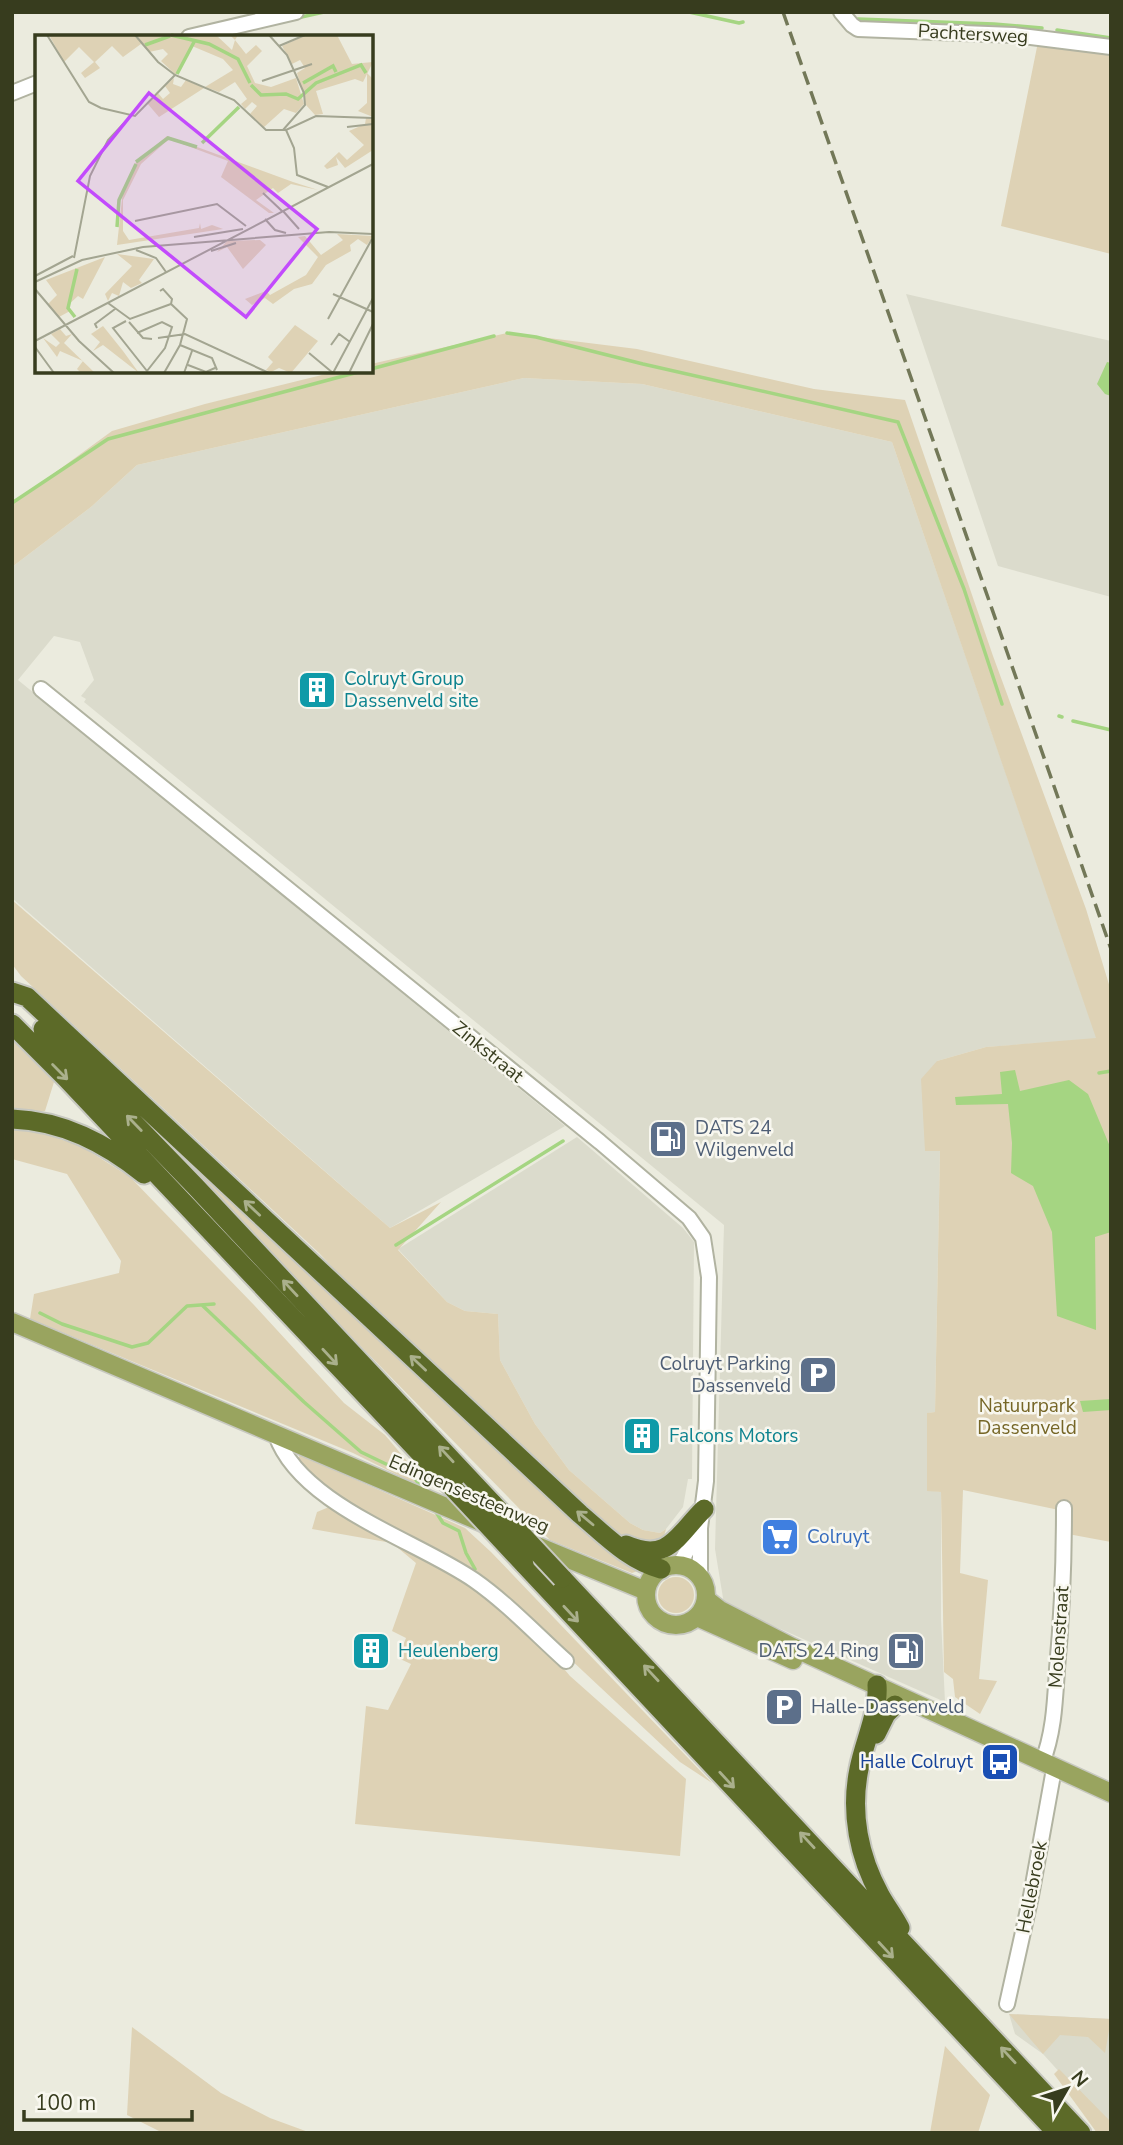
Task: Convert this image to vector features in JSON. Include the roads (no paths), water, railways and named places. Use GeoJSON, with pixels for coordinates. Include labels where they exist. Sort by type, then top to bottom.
{"type":"FeatureCollection","features":[{"type":"Feature","properties":{"kind":"highway"},"geometry":{"type":"LineString","coordinates":[[12,992],[27,997],[580,1514],[629,1556],[644,1564],[670,1567]]}},
{"type":"Feature","properties":{"kind":"highway"},"geometry":{"type":"LineString","coordinates":[[12,998],[195,1186],[562,1578],[1057,2133]]}},
{"type":"Feature","properties":{"kind":"highway"},"geometry":{"type":"LineString","coordinates":[[12,1024],[182,1200],[524,1564],[847,1895],[917,1959],[1081,2133]]}},
{"type":"Feature","properties":{"kind":"highway"},"geometry":{"type":"LineString","coordinates":[[12,1119],[62,1126],[96,1140],[182,1200]]}},
{"type":"Feature","properties":{"kind":"highway"},"geometry":{"type":"LineString","coordinates":[[607,1537],[637,1550],[650,1552],[673,1544],[704,1508]]}},
{"type":"Feature","properties":{"kind":"highway"},"geometry":{"type":"LineString","coordinates":[[883,1696],[886,1714],[859,1769],[855,1799],[857,1830],[871,1877],[917,1959]]}},
{"type":"Feature","properties":{"kind":"main road","name":"Edingensesteenweg"},"geometry":{"type":"LineString","coordinates":[[12,1322],[646,1591]]}},
{"type":"Feature","properties":{"kind":"main road"},"geometry":{"type":"LineString","coordinates":[[670,1567],[688,1567],[700,1577],[706,1591],[703,1609],[697,1617],[680,1625],[662,1622],[649,1609],[646,1591],[654,1575],[670,1567]]}},
{"type":"Feature","properties":{"kind":"main road"},"geometry":{"type":"LineString","coordinates":[[706,1599],[720,1610],[883,1696],[1023,1759],[1048,1766]]}},
{"type":"Feature","properties":{"kind":"main road"},"geometry":{"type":"LineString","coordinates":[[697,1617],[1111,1793]]}},
{"type":"Feature","properties":{"kind":"street"},"geometry":{"type":"LineString","coordinates":[[198,35],[296,12]]}},
{"type":"Feature","properties":{"kind":"street","name":"Pachtersweg"},"geometry":{"type":"LineString","coordinates":[[841,12],[858,29],[1014,35],[1111,47]]}},
{"type":"Feature","properties":{"kind":"street"},"geometry":{"type":"LineString","coordinates":[[12,93],[35,84]]}},
{"type":"Feature","properties":{"kind":"street","name":"Zinkstraat"},"geometry":{"type":"LineString","coordinates":[[41,689],[689,1218],[703,1238],[709,1277],[700,1577]]}},
{"type":"Feature","properties":{"kind":"street"},"geometry":{"type":"LineString","coordinates":[[276,1435],[294,1468],[339,1505],[471,1578],[494,1595],[566,1661]]}},
{"type":"Feature","properties":{"kind":"street","name":"Molenstraat"},"geometry":{"type":"LineString","coordinates":[[1048,1766],[1064,1583],[1065,1508]]}},
{"type":"Feature","properties":{"kind":"street","name":"Zinkstraat"},"geometry":{"type":"LineString","coordinates":[[670,1567],[700,1528]]}},
{"type":"Feature","properties":{"kind":"street","name":"Hellebroek"},"geometry":{"type":"LineString","coordinates":[[1007,2004],[1031,1896],[1048,1766]]}},
{"type":"Feature","properties":{"kind":"waterway"},"geometry":{"type":"LineString","coordinates":[[297,18],[324,12]]}},
{"type":"Feature","properties":{"kind":"waterway"},"geometry":{"type":"LineString","coordinates":[[689,12],[743,22]]}},
{"type":"Feature","properties":{"kind":"waterway"},"geometry":{"type":"LineString","coordinates":[[858,19],[1042,28]]}},
{"type":"Feature","properties":{"kind":"waterway"},"geometry":{"type":"LineString","coordinates":[[1057,30],[1111,38]]}},
{"type":"Feature","properties":{"kind":"waterway"},"geometry":{"type":"LineString","coordinates":[[507,333],[536,337],[898,422],[964,589],[1002,704]]}},
{"type":"Feature","properties":{"kind":"waterway"},"geometry":{"type":"LineString","coordinates":[[373,368],[494,336]]}},
{"type":"Feature","properties":{"kind":"waterway"},"geometry":{"type":"LineString","coordinates":[[12,503],[108,439],[355,373]]}},
{"type":"Feature","properties":{"kind":"waterway"},"geometry":{"type":"LineString","coordinates":[[1073,721],[1111,730]]}},
{"type":"Feature","properties":{"kind":"waterway"},"geometry":{"type":"LineString","coordinates":[[1099,1073],[1111,1071]]}},
{"type":"Feature","properties":{"kind":"waterway"},"geometry":{"type":"LineString","coordinates":[[396,1245],[563,1141]]}},
{"type":"Feature","properties":{"kind":"waterway"},"geometry":{"type":"LineString","coordinates":[[40,1313],[62,1324],[132,1347],[148,1343],[187,1306],[214,1304]]}},
{"type":"Feature","properties":{"kind":"waterway"},"geometry":{"type":"LineString","coordinates":[[203,1306],[361,1452],[415,1478],[421,1488]]}},
{"type":"Feature","properties":{"kind":"waterway"},"geometry":{"type":"LineString","coordinates":[[434,1509],[443,1523],[459,1531],[475,1569]]}},
{"type":"Feature","properties":{"kind":"railway"},"geometry":{"type":"LineString","coordinates":[[783,12],[1111,949]]}},
{"type":"Feature","properties":{"kind":"place","name":"Colruyt Group Dassenveld site"},"geometry":{"type":"Point","coordinates":[317,690]}},
{"type":"Feature","properties":{"kind":"place","name":"DATS 24 Wilgenveld"},"geometry":{"type":"Point","coordinates":[668,1139]}},
{"type":"Feature","properties":{"kind":"place","name":"Colruyt Parking Dassenveld"},"geometry":{"type":"Point","coordinates":[818,1375]}},
{"type":"Feature","properties":{"kind":"place","name":"Falcons Motors"},"geometry":{"type":"Point","coordinates":[642,1436]}},
{"type":"Feature","properties":{"kind":"place","name":"Colruyt"},"geometry":{"type":"Point","coordinates":[780,1537]}},
{"type":"Feature","properties":{"kind":"place","name":"Heulenberg"},"geometry":{"type":"Point","coordinates":[371,1651]}},
{"type":"Feature","properties":{"kind":"place","name":"DATS 24 Ring"},"geometry":{"type":"Point","coordinates":[906,1651]}},
{"type":"Feature","properties":{"kind":"place","name":"Halle-Dassenveld"},"geometry":{"type":"Point","coordinates":[784,1707]}},
{"type":"Feature","properties":{"kind":"place","name":"Halle Colruyt"},"geometry":{"type":"Point","coordinates":[1000,1762]}},
{"type":"Feature","properties":{"kind":"park label","name":"Natuurpark Dassenveld"},"geometry":{"type":"Point","coordinates":[1027,1417]}}]}
